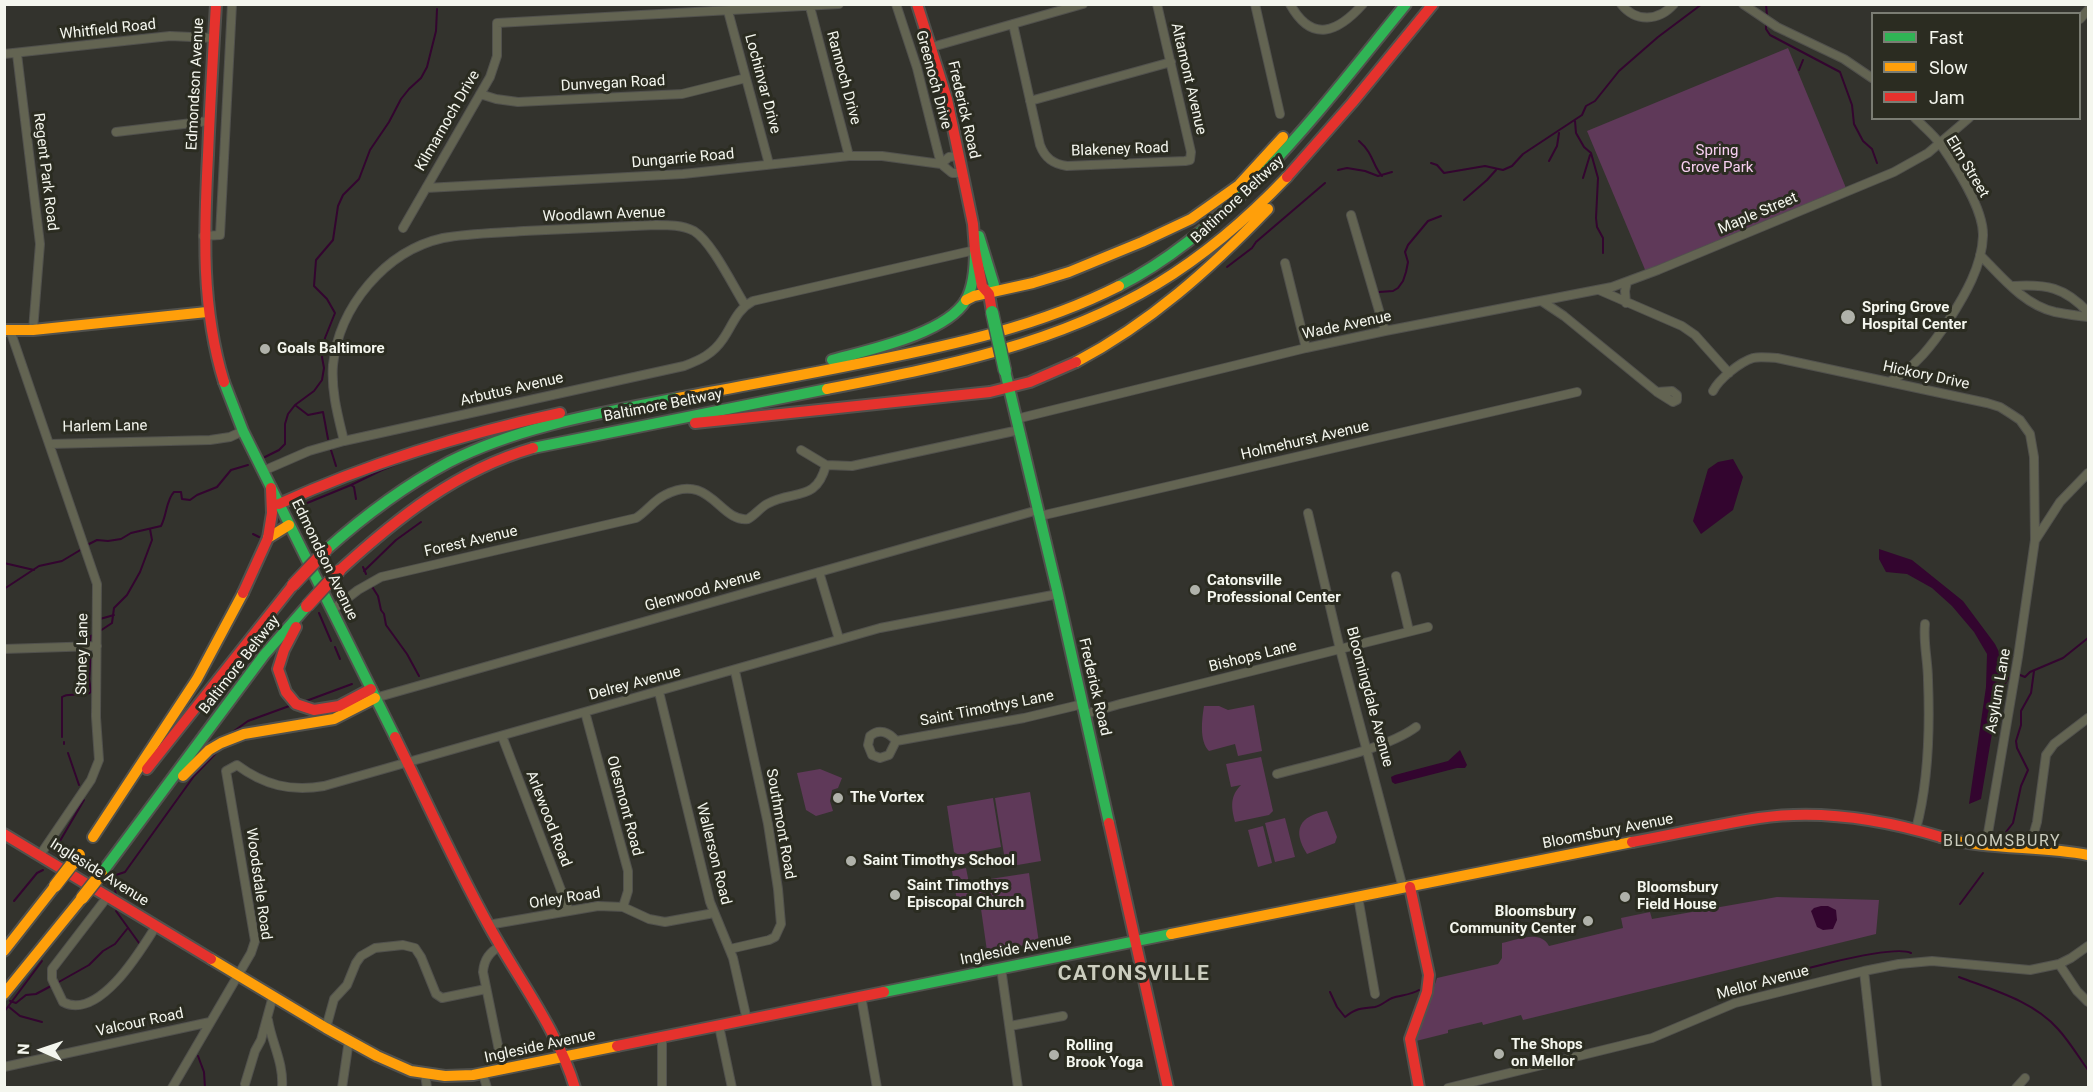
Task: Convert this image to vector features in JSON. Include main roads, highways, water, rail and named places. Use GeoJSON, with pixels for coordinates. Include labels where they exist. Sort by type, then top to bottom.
{"type":"FeatureCollection","features":[{"type":"Feature","properties":{"kind":"main road","name":"Edmondson Avenue"},"geometry":{"type":"LineString","coordinates":[[216,4],[203,236],[207,312],[220,373],[243,431],[271,488],[488,925],[565,1057],[575,1088]]}},
{"type":"Feature","properties":{"kind":"main road","name":"Frederick Road"},"geometry":{"type":"LineString","coordinates":[[917,4],[933,47],[947,99],[974,224],[994,285],[989,294]]}},
{"type":"Feature","properties":{"kind":"main road","name":"Baltimore Beltway"},"geometry":{"type":"LineString","coordinates":[[4,951],[293,585],[326,550],[379,505],[437,468],[468,453],[545,426],[660,401],[980,339],[1069,310],[1102,294],[1164,259],[1218,217],[1268,167],[1406,4]]}},
{"type":"Feature","properties":{"kind":"main road","name":"Baltimore Beltway"},"geometry":{"type":"LineString","coordinates":[[4,994],[82,898],[264,655],[339,571],[392,524],[419,504],[477,468],[518,452],[550,443],[945,366],[1035,342],[1142,294],[1204,253],[1259,206],[1320,141],[1433,4]]}},
{"type":"Feature","properties":{"kind":"main road"},"geometry":{"type":"LineString","coordinates":[[966,300],[1069,272],[1191,219],[1239,185],[1290,129],[1323,104]]}},
{"type":"Feature","properties":{"kind":"main road"},"geometry":{"type":"LineString","coordinates":[[621,430],[787,415],[1009,389],[1028,383],[1084,358],[1128,331],[1185,289],[1242,236],[1290,184],[1320,141]]}},
{"type":"Feature","properties":{"kind":"main road","name":"Frederick Road"},"geometry":{"type":"LineString","coordinates":[[974,224],[975,250],[982,286],[989,294],[1168,1088]]}},
{"type":"Feature","properties":{"kind":"main road"},"geometry":{"type":"LineString","coordinates":[[717,391],[897,342],[951,317],[966,300],[975,265],[975,250]]}},
{"type":"Feature","properties":{"kind":"main road"},"geometry":{"type":"LineString","coordinates":[[975,250],[991,274]]}},
{"type":"Feature","properties":{"kind":"main road","name":"Harlem Lane"},"geometry":{"type":"LineString","coordinates":[[7,330],[33,330],[207,312]]}},
{"type":"Feature","properties":{"kind":"main road"},"geometry":{"type":"LineString","coordinates":[[279,504],[362,468],[478,431],[568,412],[660,401]]}},
{"type":"Feature","properties":{"kind":"main road"},"geometry":{"type":"LineString","coordinates":[[93,837],[197,679],[241,597],[268,537],[272,513],[271,488]]}},
{"type":"Feature","properties":{"kind":"main road"},"geometry":{"type":"LineString","coordinates":[[268,537],[290,525]]}},
{"type":"Feature","properties":{"kind":"main road"},"geometry":{"type":"LineString","coordinates":[[307,606],[280,660],[278,669],[286,692],[296,704],[314,710],[339,706],[373,693]]}},
{"type":"Feature","properties":{"kind":"main road"},"geometry":{"type":"LineString","coordinates":[[118,850],[209,750],[244,734],[334,719],[373,693]]}},
{"type":"Feature","properties":{"kind":"main road","name":"Bloomsbury Avenue"},"geometry":{"type":"LineString","coordinates":[[1135,941],[1760,818],[1788,816],[1852,818],[1892,823],[1957,842],[2031,847],[2088,855]]}},
{"type":"Feature","properties":{"kind":"main road","name":"Ingleside Avenue"},"geometry":{"type":"LineString","coordinates":[[4,834],[326,1028],[394,1065],[425,1074],[445,1076],[483,1074],[1135,941]]}},
{"type":"Feature","properties":{"kind":"main road","name":"Bloomingdale Avenue"},"geometry":{"type":"LineString","coordinates":[[1406,887],[1429,975],[1427,992],[1410,1039],[1419,1088]]}},
{"type":"Feature","properties":{"kind":"waterway"},"geometry":{"type":"LineString","coordinates":[[1431,163],[1437,165],[1444,173],[1485,166],[1503,170],[1512,166],[1523,154],[1582,115],[1586,106],[1595,101],[1619,71],[1658,37],[1702,4]]}},
{"type":"Feature","properties":{"kind":"waterway"},"geometry":{"type":"LineString","coordinates":[[1766,4],[1767,16]]}},
{"type":"Feature","properties":{"kind":"waterway"},"geometry":{"type":"LineString","coordinates":[[265,457],[285,444],[285,424],[288,414],[295,405],[314,391],[322,380],[325,338],[335,313],[327,299],[314,286],[316,260],[333,240],[338,206],[343,195],[359,179],[370,150],[401,99],[421,78],[427,67],[436,31],[437,9]]}},
{"type":"Feature","properties":{"kind":"waterway"},"geometry":{"type":"LineString","coordinates":[[1766,22],[1766,29],[1770,35],[1840,72],[1852,105],[1854,124],[1863,141],[1872,149],[1877,163]]}},
{"type":"Feature","properties":{"kind":"waterway"},"geometry":{"type":"LineString","coordinates":[[1799,70],[1803,60]]}},
{"type":"Feature","properties":{"kind":"waterway"},"geometry":{"type":"LineString","coordinates":[[1575,121],[1576,133],[1584,147],[1591,153],[1598,178],[1596,218],[1597,227],[1603,238],[1603,253]]}},
{"type":"Feature","properties":{"kind":"waterway"},"geometry":{"type":"LineString","coordinates":[[1549,161],[1557,146],[1559,133]]}},
{"type":"Feature","properties":{"kind":"waterway"},"geometry":{"type":"LineString","coordinates":[[1359,141],[1368,150],[1382,176]]}},
{"type":"Feature","properties":{"kind":"waterway"},"geometry":{"type":"LineString","coordinates":[[1583,178],[1590,155]]}},
{"type":"Feature","properties":{"kind":"waterway"},"geometry":{"type":"LineString","coordinates":[[1338,170],[1347,168],[1378,176],[1392,172]]}},
{"type":"Feature","properties":{"kind":"waterway"},"geometry":{"type":"LineString","coordinates":[[1464,200],[1496,170]]}},
{"type":"Feature","properties":{"kind":"waterway"},"geometry":{"type":"LineString","coordinates":[[1227,267],[1252,248],[1256,242],[1325,183]]}},
{"type":"Feature","properties":{"kind":"waterway"},"geometry":{"type":"LineString","coordinates":[[1379,292],[1393,291],[1398,288],[1406,272],[1408,262],[1405,252],[1408,245],[1428,221],[1441,216]]}},
{"type":"Feature","properties":{"kind":"waterway"},"geometry":{"type":"LineString","coordinates":[[295,405],[308,415],[323,412],[328,439]]}},
{"type":"Feature","properties":{"kind":"waterway"},"geometry":{"type":"LineString","coordinates":[[331,450],[336,466]]}},
{"type":"Feature","properties":{"kind":"waterway"},"geometry":{"type":"LineString","coordinates":[[295,508],[417,456]]}},
{"type":"Feature","properties":{"kind":"waterway"},"geometry":{"type":"LineString","coordinates":[[87,545],[97,540],[121,539],[131,533],[161,526],[169,499],[174,492],[181,492],[182,499],[190,500],[217,487],[231,470],[248,465]]}},
{"type":"Feature","properties":{"kind":"waterway"},"geometry":{"type":"LineString","coordinates":[[351,485],[354,487],[356,499]]}},
{"type":"Feature","properties":{"kind":"waterway"},"geometry":{"type":"LineString","coordinates":[[364,571],[396,540],[421,522]]}},
{"type":"Feature","properties":{"kind":"waterway"},"geometry":{"type":"LineString","coordinates":[[100,631],[112,623],[114,608],[127,595],[140,572],[152,540],[150,529]]}},
{"type":"Feature","properties":{"kind":"waterway"},"geometry":{"type":"LineString","coordinates":[[253,534],[259,537]]}},
{"type":"Feature","properties":{"kind":"waterway"},"geometry":{"type":"LineString","coordinates":[[4,589],[39,566],[62,561],[82,549]]}},
{"type":"Feature","properties":{"kind":"waterway"},"geometry":{"type":"LineString","coordinates":[[4,563],[34,570]]}},
{"type":"Feature","properties":{"kind":"waterway"},"geometry":{"type":"LineString","coordinates":[[363,567],[366,574]]}},
{"type":"Feature","properties":{"kind":"waterway"},"geometry":{"type":"LineString","coordinates":[[371,585],[378,596],[386,625],[407,654],[419,676]]}},
{"type":"Feature","properties":{"kind":"waterway"},"geometry":{"type":"LineString","coordinates":[[319,613],[331,641]]}},
{"type":"Feature","properties":{"kind":"waterway"},"geometry":{"type":"LineString","coordinates":[[100,619],[114,615]]}},
{"type":"Feature","properties":{"kind":"waterway"},"geometry":{"type":"LineString","coordinates":[[90,642],[91,636],[95,634]]}},
{"type":"Feature","properties":{"kind":"waterway"},"geometry":{"type":"LineString","coordinates":[[2020,675],[2025,677],[2030,672],[2063,658],[2088,638]]}},
{"type":"Feature","properties":{"kind":"waterway"},"geometry":{"type":"LineString","coordinates":[[335,647],[340,659]]}},
{"type":"Feature","properties":{"kind":"waterway"},"geometry":{"type":"LineString","coordinates":[[62,737],[62,697],[91,692],[89,679],[91,653]]}},
{"type":"Feature","properties":{"kind":"waterway"},"geometry":{"type":"LineString","coordinates":[[2006,832],[2013,823],[2021,786],[2028,770],[2016,741],[2021,725],[2021,711],[2031,693],[2034,671]]}},
{"type":"Feature","properties":{"kind":"waterway"},"geometry":{"type":"LineString","coordinates":[[1997,695],[2008,678]]}},
{"type":"Feature","properties":{"kind":"waterway"},"geometry":{"type":"LineString","coordinates":[[306,701],[352,684]]}},
{"type":"Feature","properties":{"kind":"waterway"},"geometry":{"type":"LineString","coordinates":[[234,731],[248,721],[292,705]]}},
{"type":"Feature","properties":{"kind":"waterway"},"geometry":{"type":"LineString","coordinates":[[116,896],[113,876],[125,872],[194,776],[218,751]]}},
{"type":"Feature","properties":{"kind":"waterway"},"geometry":{"type":"LineString","coordinates":[[68,753],[79,785]]}},
{"type":"Feature","properties":{"kind":"waterway"},"geometry":{"type":"LineString","coordinates":[[57,846],[84,800]]}},
{"type":"Feature","properties":{"kind":"waterway"},"geometry":{"type":"LineString","coordinates":[[14,901],[37,873],[43,870]]}},
{"type":"Feature","properties":{"kind":"waterway"},"geometry":{"type":"LineString","coordinates":[[1960,904],[1983,873]]}},
{"type":"Feature","properties":{"kind":"waterway"},"geometry":{"type":"LineString","coordinates":[[116,911],[139,943]]}},
{"type":"Feature","properties":{"kind":"waterway"},"geometry":{"type":"LineString","coordinates":[[57,983],[89,965],[103,951],[115,944],[127,929]]}},
{"type":"Feature","properties":{"kind":"waterway"},"geometry":{"type":"LineString","coordinates":[[1748,985],[1858,957],[1899,951],[1911,953]]}},
{"type":"Feature","properties":{"kind":"waterway"},"geometry":{"type":"LineString","coordinates":[[4,1012],[42,961]]}},
{"type":"Feature","properties":{"kind":"waterway"},"geometry":{"type":"LineString","coordinates":[[1959,977],[2012,997],[2037,1011],[2062,1034],[2088,1070]]}},
{"type":"Feature","properties":{"kind":"waterway"},"geometry":{"type":"LineString","coordinates":[[10,1001],[16,1003],[26,995],[36,994],[51,986]]}},
{"type":"Feature","properties":{"kind":"waterway"},"geometry":{"type":"LineString","coordinates":[[1330,992],[1345,1017],[1356,1010],[1377,1006],[1392,998],[1419,990]]}},
{"type":"Feature","properties":{"kind":"waterway"},"geometry":{"type":"LineString","coordinates":[[9,1007],[20,1016],[42,1022]]}},
{"type":"Feature","properties":{"kind":"waterway"},"geometry":{"type":"LineString","coordinates":[[198,1056],[204,1072],[205,1088]]}},
{"type":"Feature","properties":{"kind":"place","name":"Spring Grove Hospital Center"},"geometry":{"type":"Point","coordinates":[1848,317]}},
{"type":"Feature","properties":{"kind":"place","name":"Goals Baltimore"},"geometry":{"type":"Point","coordinates":[265,349]}},
{"type":"Feature","properties":{"kind":"place","name":"Catonsville Professional Center"},"geometry":{"type":"Point","coordinates":[1195,590]}},
{"type":"Feature","properties":{"kind":"place","name":"The Vortex"},"geometry":{"type":"Point","coordinates":[838,798]}},
{"type":"Feature","properties":{"kind":"place","name":"Saint Timothys School"},"geometry":{"type":"Point","coordinates":[851,861]}},
{"type":"Feature","properties":{"kind":"place","name":"Saint Timothys Episcopal Church"},"geometry":{"type":"Point","coordinates":[895,895]}},
{"type":"Feature","properties":{"kind":"place","name":"Bloomsbury Field House"},"geometry":{"type":"Point","coordinates":[1625,897]}},
{"type":"Feature","properties":{"kind":"place","name":"Bloomsbury Community Center"},"geometry":{"type":"Point","coordinates":[1588,921]}},
{"type":"Feature","properties":{"kind":"place","name":"The Shops on Mellor"},"geometry":{"type":"Point","coordinates":[1499,1054]}},
{"type":"Feature","properties":{"kind":"place","name":"Rolling Brook Yoga"},"geometry":{"type":"Point","coordinates":[1054,1055]}},
{"type":"Feature","properties":{"kind":"district","name":"BLOOMSBURY"},"geometry":{"type":"Point","coordinates":[2002,842]}},
{"type":"Feature","properties":{"kind":"district","name":"CATONSVILLE"},"geometry":{"type":"Point","coordinates":[1134,975]}},
{"type":"Feature","properties":{"kind":"park label","name":"Spring Grove Park"},"geometry":{"type":"Point","coordinates":[1717,160]}}]}
